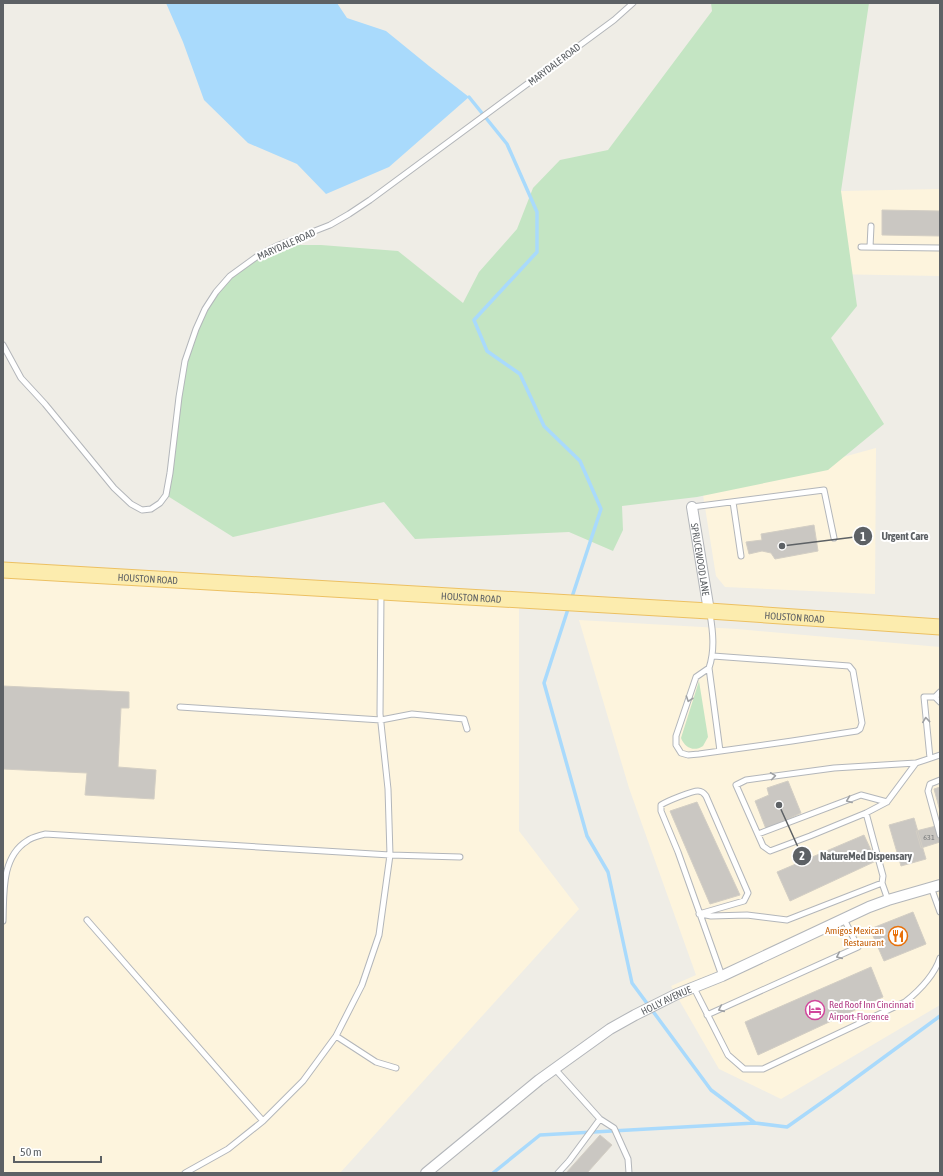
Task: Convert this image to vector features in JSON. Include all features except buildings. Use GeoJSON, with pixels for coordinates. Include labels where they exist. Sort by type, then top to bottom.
{"type":"FeatureCollection","features":[{"type":"Feature","properties":{"kind":"main road","name":"HOUSTON ROAD"},"geometry":{"type":"LineString","coordinates":[[3,570],[709,611],[940,627]]}},
{"type":"Feature","properties":{"kind":"street","name":"SPRUCEWOOD LANE"},"geometry":{"type":"LineString","coordinates":[[692,507],[709,611]]}},
{"type":"Feature","properties":{"kind":"street","name":"HOLLY AVENUE"},"geometry":{"type":"LineString","coordinates":[[426,1173],[555,1069],[634,1015],[888,900],[935,886]]}},
{"type":"Feature","properties":{"kind":"lane","name":"MARYDALE ROAD"},"geometry":{"type":"LineString","coordinates":[[3,345],[21,378],[45,404],[114,488],[131,504],[142,510],[150,509],[160,503],[166,495],[185,361],[196,329],[206,309],[216,292],[230,276],[259,255],[330,224],[370,200],[614,20],[633,3]]}},
{"type":"Feature","properties":{"kind":"lane"},"geometry":{"type":"LineString","coordinates":[[870,248],[871,226]]}},
{"type":"Feature","properties":{"kind":"lane"},"geometry":{"type":"LineString","coordinates":[[861,247],[940,248]]}},
{"type":"Feature","properties":{"kind":"lane"},"geometry":{"type":"LineString","coordinates":[[692,507],[824,490],[834,538]]}},
{"type":"Feature","properties":{"kind":"lane"},"geometry":{"type":"LineString","coordinates":[[733,502],[741,556]]}},
{"type":"Feature","properties":{"kind":"lane"},"geometry":{"type":"LineString","coordinates":[[185,1173],[228,1149],[263,1121],[303,1081],[336,1036],[362,985],[379,935],[390,855],[388,789],[381,720],[381,592]]}},
{"type":"Feature","properties":{"kind":"lane"},"geometry":{"type":"LineString","coordinates":[[709,611],[713,633],[713,656],[709,668],[720,751]]}},
{"type":"Feature","properties":{"kind":"lane"},"geometry":{"type":"LineString","coordinates":[[709,668],[696,676],[676,736],[676,745],[681,753],[688,755],[754,747],[830,736],[857,731],[860,729],[862,723],[852,669],[847,665],[713,656]]}},
{"type":"Feature","properties":{"kind":"lane"},"geometry":{"type":"LineString","coordinates":[[940,692],[938,697],[940,702]]}},
{"type":"Feature","properties":{"kind":"lane"},"geometry":{"type":"LineString","coordinates":[[930,758],[924,697],[938,697]]}},
{"type":"Feature","properties":{"kind":"lane"},"geometry":{"type":"LineString","coordinates":[[180,707],[381,720],[412,714],[464,718],[467,729]]}},
{"type":"Feature","properties":{"kind":"lane"},"geometry":{"type":"LineString","coordinates":[[916,763],[887,802],[866,813],[770,851],[763,846],[736,785],[746,780],[834,768],[916,763],[940,755]]}},
{"type":"Feature","properties":{"kind":"lane"},"geometry":{"type":"LineString","coordinates":[[940,780],[930,784],[928,791],[931,804],[937,817],[940,835]]}},
{"type":"Feature","properties":{"kind":"lane"},"geometry":{"type":"LineString","coordinates":[[699,914],[744,901],[748,893],[706,796],[704,793],[697,791],[666,802],[661,805],[661,811],[678,852],[699,914],[722,976]]}},
{"type":"Feature","properties":{"kind":"lane"},"geometry":{"type":"LineString","coordinates":[[758,834],[861,795],[887,802]]}},
{"type":"Feature","properties":{"kind":"lane"},"geometry":{"type":"LineString","coordinates":[[931,804],[938,802]]}},
{"type":"Feature","properties":{"kind":"lane"},"geometry":{"type":"LineString","coordinates":[[866,813],[883,876],[882,883],[888,900]]}},
{"type":"Feature","properties":{"kind":"lane"},"geometry":{"type":"LineString","coordinates":[[3,921],[7,870],[14,853],[27,840],[45,834],[390,855],[460,857]]}},
{"type":"Feature","properties":{"kind":"lane"},"geometry":{"type":"LineString","coordinates":[[699,914],[711,916],[747,915],[787,920],[882,883]]}},
{"type":"Feature","properties":{"kind":"lane"},"geometry":{"type":"LineString","coordinates":[[935,886],[940,912]]}},
{"type":"Feature","properties":{"kind":"lane"},"geometry":{"type":"LineString","coordinates":[[707,1015],[858,947],[844,919]]}},
{"type":"Feature","properties":{"kind":"lane"},"geometry":{"type":"LineString","coordinates":[[87,920],[263,1121]]}},
{"type":"Feature","properties":{"kind":"lane"},"geometry":{"type":"LineString","coordinates":[[694,988],[728,1055],[744,1069],[763,1069],[905,1002],[921,988],[937,966],[940,958]]}},
{"type":"Feature","properties":{"kind":"lane"},"geometry":{"type":"LineString","coordinates":[[336,1036],[376,1062],[396,1068]]}},
{"type":"Feature","properties":{"kind":"lane"},"geometry":{"type":"LineString","coordinates":[[555,1069],[600,1119],[614,1128],[628,1159],[630,1173]]}},
{"type":"Feature","properties":{"kind":"lane"},"geometry":{"type":"LineString","coordinates":[[558,1173],[569,1161],[600,1119]]}},
{"type":"Feature","properties":{"kind":"shaded area"},"geometry":{"type":"Polygon","coordinates":[[[940,189],[940,276],[828,274],[841,191],[940,189]]]}},
{"type":"Feature","properties":{"kind":"shaded area"},"geometry":{"type":"Polygon","coordinates":[[[876,448],[875,594],[725,587],[716,576],[703,495],[876,448]]]}},
{"type":"Feature","properties":{"kind":"shaded area"},"geometry":{"type":"Polygon","coordinates":[[[3,570],[519,600],[519,831],[579,909],[340,1173],[3,1173],[3,570]]]}},
{"type":"Feature","properties":{"kind":"shaded area"},"geometry":{"type":"Polygon","coordinates":[[[579,620],[737,629],[940,647],[940,1005],[781,1099],[719,1069],[671,986],[696,975],[629,788],[579,620]]]}},
{"type":"Feature","properties":{"kind":"green space"},"geometry":{"type":"Polygon","coordinates":[[[711,3],[869,3],[841,191],[857,306],[831,338],[884,424],[828,470],[697,497],[622,506],[623,530],[613,551],[569,532],[415,539],[384,502],[233,537],[166,495],[185,361],[205,309],[230,276],[279,245],[321,245],[398,251],[463,303],[479,272],[517,229],[533,188],[560,160],[608,150],[712,11],[711,3]]]}},
{"type":"Feature","properties":{"kind":"green space"},"geometry":{"type":"Polygon","coordinates":[[[699,681],[708,737],[703,746],[693,749],[687,747],[681,738],[699,681]]]}},
{"type":"Feature","properties":{"kind":"water"},"geometry":{"type":"Polygon","coordinates":[[[166,3],[337,3],[347,18],[386,31],[469,97],[389,167],[326,194],[297,164],[248,143],[204,100],[183,42],[166,3]]]}},
{"type":"Feature","properties":{"kind":"waterway"},"geometry":{"type":"LineString","coordinates":[[469,97],[507,144],[537,212],[537,252],[474,320],[487,351],[520,374],[544,426],[580,461],[601,509],[571,600]]}},
{"type":"Feature","properties":{"kind":"waterway"},"geometry":{"type":"LineString","coordinates":[[569,606],[544,683],[587,836],[608,872],[632,983],[711,1090],[755,1123]]}},
{"type":"Feature","properties":{"kind":"waterway"},"geometry":{"type":"LineString","coordinates":[[493,1173],[540,1135],[755,1123],[787,1127],[940,1016]]}},
{"type":"Feature","properties":{"kind":"place","name":"Urgent Care"},"geometry":{"type":"Point","coordinates":[782,546]}},
{"type":"Feature","properties":{"kind":"place","name":"NatureMed Dispensary"},"geometry":{"type":"Point","coordinates":[779,805]}},
{"type":"Feature","properties":{"kind":"place","name":"Amigos Mexican Restaurant"},"geometry":{"type":"Point","coordinates":[898,936]}},
{"type":"Feature","properties":{"kind":"place","name":"Red Roof Inn Cincinnati Airport-Florence"},"geometry":{"type":"Point","coordinates":[815,1010]}}]}
